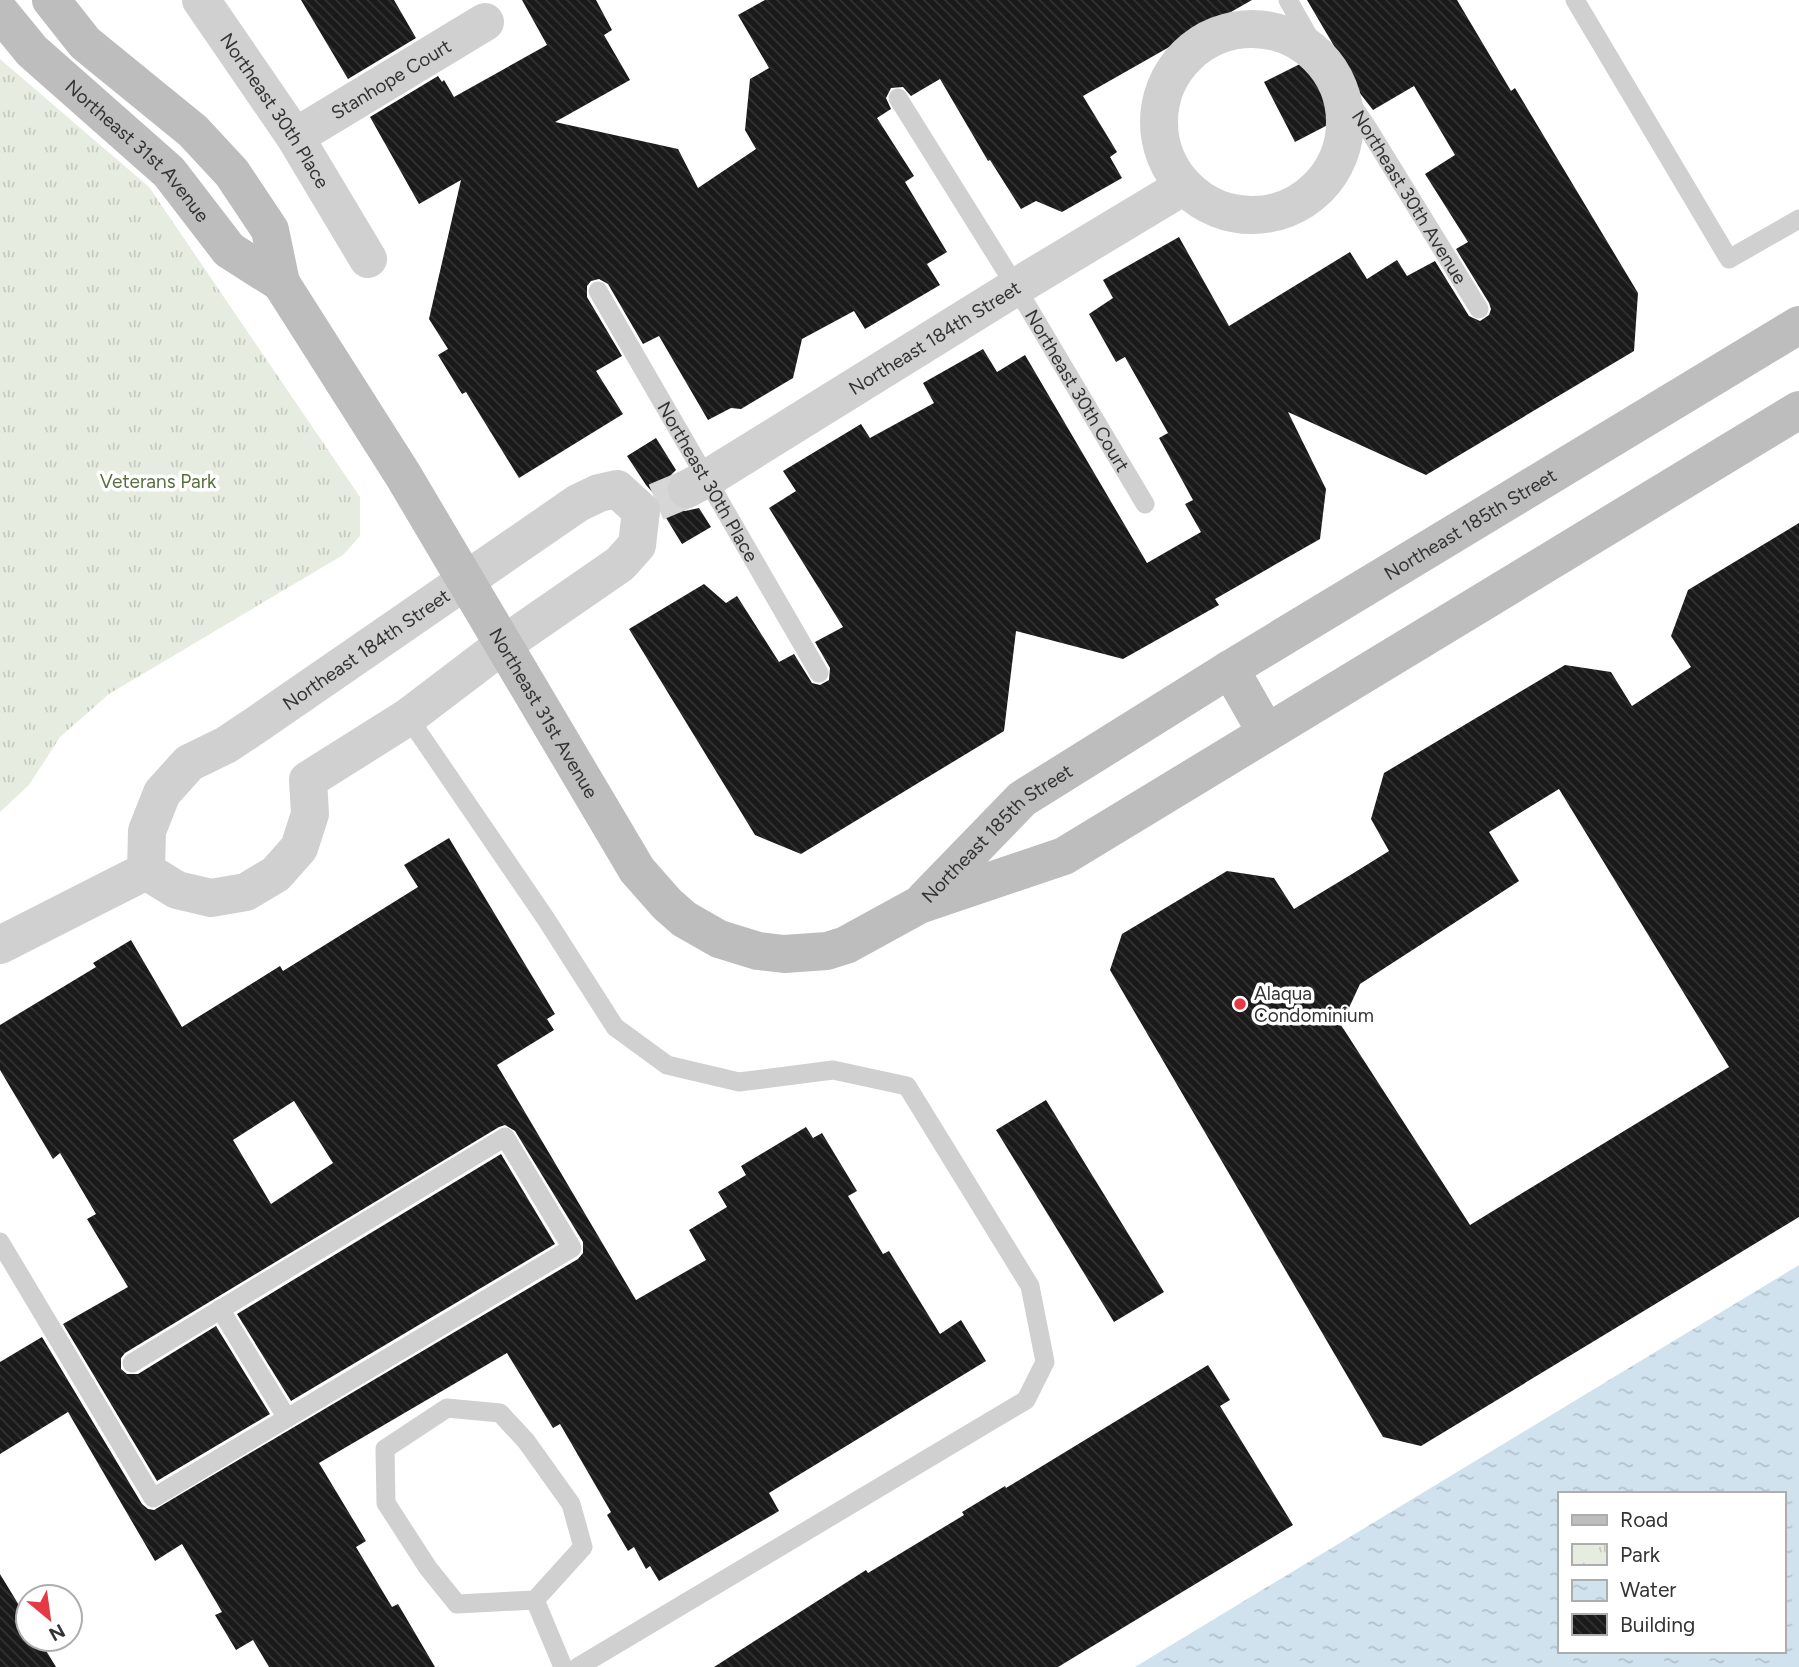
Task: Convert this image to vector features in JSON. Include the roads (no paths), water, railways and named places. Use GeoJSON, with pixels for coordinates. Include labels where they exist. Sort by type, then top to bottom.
{"type":"FeatureCollection","features":[{"type":"Feature","properties":{"kind":"street","name":"Northeast 31st Avenue"},"geometry":{"type":"LineString","coordinates":[[51,0],[85,43],[193,131],[232,173],[271,230],[281,283],[404,475],[631,861],[667,904],[699,929],[719,939],[758,951],[784,954],[827,951],[860,938],[919,905]]}},
{"type":"Feature","properties":{"kind":"street","name":"Northeast 30th Place"},"geometry":{"type":"LineString","coordinates":[[201,0],[295,136],[368,259]]}},
{"type":"Feature","properties":{"kind":"street","name":"Northeast 31st Avenue"},"geometry":{"type":"LineString","coordinates":[[0,12],[32,51],[169,172],[229,250],[281,283]]}},
{"type":"Feature","properties":{"kind":"street","name":"Stanhope Court"},"geometry":{"type":"LineString","coordinates":[[295,136],[485,22]]}},
{"type":"Feature","properties":{"kind":"street"},"geometry":{"type":"LineString","coordinates":[[1258,29],[1283,34],[1305,45],[1331,74],[1345,113],[1343,141],[1333,168],[1315,190],[1291,207],[1263,215],[1234,214],[1207,204],[1184,186],[1169,166],[1161,144],[1158,119],[1163,95],[1173,72],[1189,53],[1210,39],[1233,31],[1258,29]]}},
{"type":"Feature","properties":{"kind":"street","name":"Northeast 184th Street"},"geometry":{"type":"LineString","coordinates":[[146,871],[147,831],[162,793],[190,764],[226,745],[578,503],[599,493],[617,489],[673,495],[1184,186]]}},
{"type":"Feature","properties":{"kind":"street","name":"Northeast 185th Street"},"geometry":{"type":"LineString","coordinates":[[919,905],[1022,799],[1230,669],[1799,325]]}},
{"type":"Feature","properties":{"kind":"street","name":"Northeast 185th Street"},"geometry":{"type":"LineString","coordinates":[[919,905],[1064,856],[1799,410]]}},
{"type":"Feature","properties":{"kind":"street"},"geometry":{"type":"LineString","coordinates":[[0,946],[146,871],[177,890],[211,898],[246,892],[276,874],[299,848],[310,814],[308,780],[408,717],[504,644],[620,564],[673,495]]}},
{"type":"Feature","properties":{"kind":"street"},"geometry":{"type":"LineString","coordinates":[[1230,669],[1266,732]]}},
{"type":"Feature","properties":{"kind":"lane","name":"Northeast 30th Avenue"},"geometry":{"type":"LineString","coordinates":[[1288,0],[1331,74],[1367,127],[1479,309]]}},
{"type":"Feature","properties":{"kind":"lane"},"geometry":{"type":"LineString","coordinates":[[1575,0],[1729,259],[1799,219]]}},
{"type":"Feature","properties":{"kind":"lane","name":"Northeast 30th Court"},"geometry":{"type":"LineString","coordinates":[[898,98],[1016,288],[1145,505]]}},
{"type":"Feature","properties":{"kind":"lane","name":"Northeast 30th Place"},"geometry":{"type":"LineString","coordinates":[[598,291],[673,495],[819,673]]}},
{"type":"Feature","properties":{"kind":"lane"},"geometry":{"type":"LineString","coordinates":[[408,717],[546,919],[615,1027],[667,1065],[739,1082],[833,1070],[907,1086],[1030,1286],[1045,1362],[1026,1400],[578,1667]]}},
{"type":"Feature","properties":{"kind":"lane"},"geometry":{"type":"LineString","coordinates":[[0,1242],[153,1498],[572,1248],[505,1136],[132,1363]]}},
{"type":"Feature","properties":{"kind":"lane"},"geometry":{"type":"LineString","coordinates":[[220,1309],[287,1418]]}},
{"type":"Feature","properties":{"kind":"lane"},"geometry":{"type":"LineString","coordinates":[[447,1408],[500,1413],[526,1441],[571,1504],[583,1548],[535,1600],[457,1604],[428,1568],[386,1503],[385,1449],[447,1408]]}},
{"type":"Feature","properties":{"kind":"lane"},"geometry":{"type":"LineString","coordinates":[[535,1600],[564,1667]]}},
{"type":"Feature","properties":{"kind":"water"},"geometry":{"type":"Polygon","coordinates":[[[1799,1265],[1799,1667],[1135,1667],[1799,1265]]]}},
{"type":"Feature","properties":{"kind":"tunnel"},"geometry":{"type":"LineString","coordinates":[[656,502],[687,489]]}},
{"type":"Feature","properties":{"kind":"place","name":"Alaqua Condominium"},"geometry":{"type":"Point","coordinates":[1240,1004]}},
{"type":"Feature","properties":{"kind":"park label","name":"Veterans Park"},"geometry":{"type":"Point","coordinates":[158,481]}}]}
